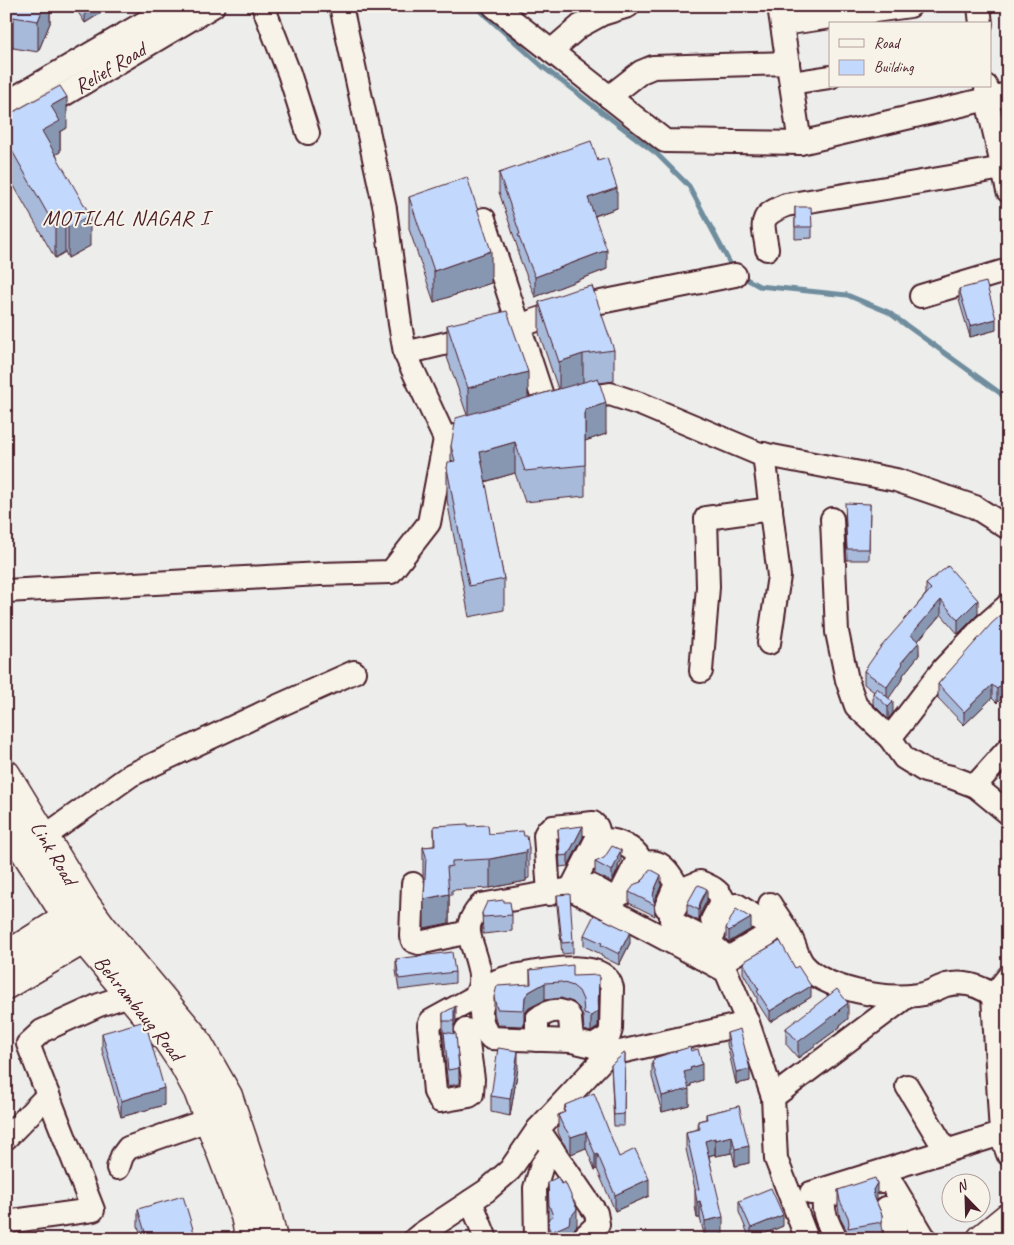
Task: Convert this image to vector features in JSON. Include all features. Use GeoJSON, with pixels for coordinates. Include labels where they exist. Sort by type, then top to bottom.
{"type":"FeatureCollection","features":[{"type":"Feature","properties":{"kind":"main road","name":"Link Road"},"geometry":{"type":"LineString","coordinates":[[6,774],[44,837],[63,901]]}},
{"type":"Feature","properties":{"kind":"main road","name":"Link Road"},"geometry":{"type":"LineString","coordinates":[[6,818],[63,901]]}},
{"type":"Feature","properties":{"kind":"main road","name":"Behrambaug Road"},"geometry":{"type":"LineString","coordinates":[[63,901],[195,1038],[228,1096],[266,1209],[272,1239]]}},
{"type":"Feature","properties":{"kind":"main road"},"geometry":{"type":"LineString","coordinates":[[34,938],[44,923],[47,902],[63,901]]}},
{"type":"Feature","properties":{"kind":"main road"},"geometry":{"type":"LineString","coordinates":[[6,956],[34,938],[63,901]]}},
{"type":"Feature","properties":{"kind":"main road","name":"Behrambaug Road"},"geometry":{"type":"LineString","coordinates":[[94,934],[124,988],[166,1038],[184,1065],[206,1112],[245,1216],[250,1239]]}},
{"type":"Feature","properties":{"kind":"main road"},"geometry":{"type":"LineString","coordinates":[[6,985],[94,934]]}},
{"type":"Feature","properties":{"kind":"main road"},"geometry":{"type":"LineString","coordinates":[[48,961],[78,964],[94,969],[124,988]]}},
{"type":"Feature","properties":{"kind":"main road"},"geometry":{"type":"LineString","coordinates":[[981,1239],[1008,1217]]}},
{"type":"Feature","properties":{"kind":"street","name":"Relief Road"},"geometry":{"type":"LineString","coordinates":[[6,103],[173,6]]}},
{"type":"Feature","properties":{"kind":"street","name":"Relief Road"},"geometry":{"type":"LineString","coordinates":[[6,129],[213,6]]}},
{"type":"Feature","properties":{"kind":"street"},"geometry":{"type":"LineString","coordinates":[[263,6],[290,73],[308,133]]}},
{"type":"Feature","properties":{"kind":"street"},"geometry":{"type":"LineString","coordinates":[[6,591],[320,574],[391,572],[429,523],[445,438],[405,353],[386,210],[341,6]]}},
{"type":"Feature","properties":{"kind":"street"},"geometry":{"type":"LineString","coordinates":[[494,6],[665,141],[800,143],[994,94],[1006,181],[786,205],[769,212],[763,223],[767,249]]}},
{"type":"Feature","properties":{"kind":"street"},"geometry":{"type":"LineString","coordinates":[[551,51],[580,26],[602,14],[628,6]]}},
{"type":"Feature","properties":{"kind":"street"},"geometry":{"type":"LineString","coordinates":[[800,143],[780,15],[910,6]]}},
{"type":"Feature","properties":{"kind":"street"},"geometry":{"type":"LineString","coordinates":[[609,97],[641,72],[653,67],[789,73],[829,77]]}},
{"type":"Feature","properties":{"kind":"street"},"geometry":{"type":"LineString","coordinates":[[484,219],[547,411]]}},
{"type":"Feature","properties":{"kind":"street"},"geometry":{"type":"LineString","coordinates":[[921,296],[1008,270]]}},
{"type":"Feature","properties":{"kind":"street"},"geometry":{"type":"LineString","coordinates":[[405,353],[519,326],[571,308],[735,275]]}},
{"type":"Feature","properties":{"kind":"street"},"geometry":{"type":"LineString","coordinates":[[445,438],[547,411],[585,398],[610,394],[643,405],[764,454],[896,480],[975,508],[1008,528]]}},
{"type":"Feature","properties":{"kind":"street"},"geometry":{"type":"LineString","coordinates":[[764,454],[779,576],[769,643]]}},
{"type":"Feature","properties":{"kind":"street"},"geometry":{"type":"LineString","coordinates":[[701,671],[708,587],[706,518],[771,509]]}},
{"type":"Feature","properties":{"kind":"street"},"geometry":{"type":"LineString","coordinates":[[832,519],[837,632],[847,680],[856,706],[890,738],[904,758],[925,771],[951,777],[974,786],[1008,813]]}},
{"type":"Feature","properties":{"kind":"street"},"geometry":{"type":"LineString","coordinates":[[890,738],[944,668],[983,627],[1008,605]]}},
{"type":"Feature","properties":{"kind":"street"},"geometry":{"type":"LineString","coordinates":[[44,837],[131,775],[354,672]]}},
{"type":"Feature","properties":{"kind":"street"},"geometry":{"type":"LineString","coordinates":[[974,786],[1008,749]]}},
{"type":"Feature","properties":{"kind":"street"},"geometry":{"type":"LineString","coordinates":[[549,888],[545,835],[548,830],[552,827],[593,823],[597,827],[599,834],[578,886]]}},
{"type":"Feature","properties":{"kind":"street"},"geometry":{"type":"LineString","coordinates":[[616,913],[645,865],[650,862],[659,864],[670,872],[676,884],[655,934]]}},
{"type":"Feature","properties":{"kind":"street"},"geometry":{"type":"LineString","coordinates":[[413,884],[411,936],[413,941],[419,943],[469,932]]}},
{"type":"Feature","properties":{"kind":"street"},"geometry":{"type":"LineString","coordinates":[[466,1030],[473,1079],[472,1094],[440,1101],[434,1092],[429,1025],[431,1021],[476,995],[480,972],[469,932],[472,915],[481,905],[549,888],[578,886],[616,913],[655,934],[702,948],[726,971],[748,1023],[774,1097],[776,1159],[807,1239]]}},
{"type":"Feature","properties":{"kind":"street"},"geometry":{"type":"LineString","coordinates":[[770,904],[785,927],[800,959],[815,975],[837,986],[877,995],[906,997],[921,995],[948,985],[967,984],[983,988],[993,996]]}},
{"type":"Feature","properties":{"kind":"street"},"geometry":{"type":"LineString","coordinates":[[415,1239],[444,1230],[471,1201],[510,1170],[590,1048],[609,1036],[611,1029],[612,988],[605,976],[585,968],[550,969],[500,979],[490,987],[480,1014],[488,1036],[493,1039],[537,1040],[590,1048],[748,1023]]}},
{"type":"Feature","properties":{"kind":"street"},"geometry":{"type":"LineString","coordinates":[[811,1193],[946,1151],[1004,1144],[993,996],[1008,977]]}},
{"type":"Feature","properties":{"kind":"street"},"geometry":{"type":"LineString","coordinates":[[6,1222],[93,1210],[28,1044],[42,1031],[99,1005],[124,988]]}},
{"type":"Feature","properties":{"kind":"street"},"geometry":{"type":"LineString","coordinates":[[774,1097],[906,997]]}},
{"type":"Feature","properties":{"kind":"street"},"geometry":{"type":"LineString","coordinates":[[537,1040],[537,1019],[548,1012],[556,1010],[568,1014],[590,1048]]}},
{"type":"Feature","properties":{"kind":"street"},"geometry":{"type":"LineString","coordinates":[[907,1086],[946,1151]]}},
{"type":"Feature","properties":{"kind":"street"},"geometry":{"type":"LineString","coordinates":[[6,1138],[48,1095]]}},
{"type":"Feature","properties":{"kind":"street"},"geometry":{"type":"LineString","coordinates":[[126,1137],[206,1112]]}},
{"type":"Feature","properties":{"kind":"street"},"geometry":{"type":"LineString","coordinates":[[118,1168],[122,1156],[128,1148],[206,1112]]}},
{"type":"Feature","properties":{"kind":"street"},"geometry":{"type":"LineString","coordinates":[[538,1129],[596,1213],[598,1224],[582,1239]]}},
{"type":"Feature","properties":{"kind":"street"},"geometry":{"type":"LineString","coordinates":[[536,1239],[535,1188],[542,1165],[553,1150]]}},
{"type":"Feature","properties":{"kind":"street"},"geometry":{"type":"LineString","coordinates":[[836,1239],[824,1208],[823,1202],[826,1197],[866,1183],[884,1181],[891,1182],[925,1239]]}},
{"type":"Feature","properties":{"kind":"street"},"geometry":{"type":"LineString","coordinates":[[471,1201],[486,1239]]}},
{"type":"Feature","properties":{"kind":"street"},"geometry":{"type":"LineString","coordinates":[[886,1208],[895,1229],[895,1239]]}},
{"type":"Feature","properties":{"kind":"building"},"geometry":{"type":"Polygon","coordinates":[[[6,6],[44,6],[38,21],[13,17],[6,22],[6,6]]]}},
{"type":"Feature","properties":{"kind":"building"},"geometry":{"type":"Polygon","coordinates":[[[60,86],[67,97],[51,106],[60,121],[42,131],[90,215],[68,227],[65,221],[55,227],[6,140],[6,125],[11,122],[8,115],[60,86]]]}},
{"type":"Feature","properties":{"kind":"building"},"geometry":{"type":"Polygon","coordinates":[[[591,141],[598,161],[607,158],[617,188],[588,198],[607,250],[535,277],[518,235],[520,234],[499,173],[591,141]]]}},
{"type":"Feature","properties":{"kind":"building"},"geometry":{"type":"Polygon","coordinates":[[[467,177],[491,251],[434,271],[409,197],[467,177]]]}},
{"type":"Feature","properties":{"kind":"building"},"geometry":{"type":"Polygon","coordinates":[[[795,207],[811,207],[812,227],[795,227],[795,207]]]}},
{"type":"Feature","properties":{"kind":"building"},"geometry":{"type":"Polygon","coordinates":[[[986,282],[996,319],[970,326],[959,289],[986,282]]]}},
{"type":"Feature","properties":{"kind":"building"},"geometry":{"type":"Polygon","coordinates":[[[592,286],[614,350],[583,354],[559,362],[539,302],[592,286]]]}},
{"type":"Feature","properties":{"kind":"building"},"geometry":{"type":"Polygon","coordinates":[[[507,311],[528,372],[468,388],[447,325],[507,311]]]}},
{"type":"Feature","properties":{"kind":"building"},"geometry":{"type":"Polygon","coordinates":[[[598,378],[606,403],[585,410],[585,465],[525,471],[515,442],[480,452],[504,579],[469,586],[447,468],[448,462],[455,461],[451,446],[456,418],[598,378]]]}},
{"type":"Feature","properties":{"kind":"building"},"geometry":{"type":"Polygon","coordinates":[[[845,503],[870,504],[869,549],[847,549],[845,503]]]}},
{"type":"Feature","properties":{"kind":"building"},"geometry":{"type":"Polygon","coordinates":[[[948,566],[978,600],[958,620],[941,600],[911,635],[919,642],[901,663],[903,664],[887,687],[864,671],[880,648],[931,589],[926,584],[948,566]]]}},
{"type":"Feature","properties":{"kind":"building"},"geometry":{"type":"Polygon","coordinates":[[[1008,609],[1008,678],[997,689],[992,685],[964,712],[938,684],[992,623],[1008,609]]]}},
{"type":"Feature","properties":{"kind":"building"},"geometry":{"type":"Polygon","coordinates":[[[877,688],[893,702],[888,707],[873,693],[877,688]]]}},
{"type":"Feature","properties":{"kind":"building"},"geometry":{"type":"Polygon","coordinates":[[[468,824],[468,826],[488,825],[489,834],[523,831],[524,836],[527,836],[529,849],[525,850],[526,852],[490,859],[452,861],[452,866],[447,867],[449,894],[424,899],[426,856],[423,847],[435,846],[434,826],[468,824]]]}},
{"type":"Feature","properties":{"kind":"building"},"geometry":{"type":"Polygon","coordinates":[[[583,826],[568,855],[560,856],[558,829],[583,826]]]}},
{"type":"Feature","properties":{"kind":"building"},"geometry":{"type":"Polygon","coordinates":[[[612,846],[621,850],[612,871],[595,862],[604,858],[612,846]]]}},
{"type":"Feature","properties":{"kind":"building"},"geometry":{"type":"Polygon","coordinates":[[[650,869],[661,875],[654,891],[655,905],[629,892],[635,884],[645,878],[650,869]]]}},
{"type":"Feature","properties":{"kind":"building"},"geometry":{"type":"Polygon","coordinates":[[[699,885],[707,889],[700,903],[699,910],[687,904],[699,885]]]}},
{"type":"Feature","properties":{"kind":"building"},"geometry":{"type":"Polygon","coordinates":[[[570,894],[573,942],[562,943],[557,895],[570,894]]]}},
{"type":"Feature","properties":{"kind":"building"},"geometry":{"type":"Polygon","coordinates":[[[504,900],[504,902],[510,902],[512,915],[483,917],[482,913],[487,902],[504,900]]]}},
{"type":"Feature","properties":{"kind":"building"},"geometry":{"type":"Polygon","coordinates":[[[736,909],[751,918],[729,931],[726,928],[736,909]]]}},
{"type":"Feature","properties":{"kind":"building"},"geometry":{"type":"Polygon","coordinates":[[[594,915],[630,932],[619,954],[601,945],[602,943],[584,935],[594,915]]]}},
{"type":"Feature","properties":{"kind":"building"},"geometry":{"type":"Polygon","coordinates":[[[780,941],[795,968],[798,966],[811,986],[770,1011],[757,991],[759,990],[743,962],[780,941]]]}},
{"type":"Feature","properties":{"kind":"building"},"geometry":{"type":"Polygon","coordinates":[[[452,952],[455,972],[399,979],[396,959],[452,952]]]}},
{"type":"Feature","properties":{"kind":"building"},"geometry":{"type":"Polygon","coordinates":[[[573,965],[573,976],[599,975],[598,1011],[591,1016],[584,1014],[583,1000],[579,991],[573,986],[561,982],[545,983],[529,992],[525,997],[524,1010],[497,1009],[494,997],[497,986],[531,984],[530,970],[573,965]]]}},
{"type":"Feature","properties":{"kind":"building"},"geometry":{"type":"Polygon","coordinates":[[[1008,982],[1008,1005],[1006,984],[1008,982]]]}},
{"type":"Feature","properties":{"kind":"building"},"geometry":{"type":"Polygon","coordinates":[[[837,989],[848,1003],[798,1042],[786,1028],[837,989]]]}},
{"type":"Feature","properties":{"kind":"building"},"geometry":{"type":"Polygon","coordinates":[[[456,1006],[454,1009],[454,1021],[443,1021],[443,1013],[456,1006]]]}},
{"type":"Feature","properties":{"kind":"building"},"geometry":{"type":"Polygon","coordinates":[[[145,1021],[164,1088],[121,1101],[102,1033],[145,1021]]]}},
{"type":"Feature","properties":{"kind":"building"},"geometry":{"type":"Polygon","coordinates":[[[740,1029],[750,1069],[736,1072],[727,1033],[740,1029]]]}},
{"type":"Feature","properties":{"kind":"building"},"geometry":{"type":"Polygon","coordinates":[[[444,1032],[456,1034],[459,1068],[448,1070],[444,1032]]]}},
{"type":"Feature","properties":{"kind":"building"},"geometry":{"type":"Polygon","coordinates":[[[690,1047],[691,1051],[698,1049],[702,1064],[684,1072],[689,1089],[662,1096],[652,1061],[654,1058],[690,1047]]]}},
{"type":"Feature","properties":{"kind":"building"},"geometry":{"type":"Polygon","coordinates":[[[498,1048],[518,1051],[510,1099],[491,1096],[498,1048]]]}},
{"type":"Feature","properties":{"kind":"building"},"geometry":{"type":"Polygon","coordinates":[[[625,1053],[624,1114],[614,1115],[611,1065],[625,1053]]]}},
{"type":"Feature","properties":{"kind":"building"},"geometry":{"type":"Polygon","coordinates":[[[594,1093],[619,1157],[635,1149],[649,1179],[615,1195],[586,1132],[571,1137],[558,1115],[565,1112],[565,1105],[594,1093]]]}},
{"type":"Feature","properties":{"kind":"building"},"geometry":{"type":"Polygon","coordinates":[[[739,1106],[749,1146],[735,1149],[732,1136],[705,1141],[723,1217],[705,1221],[700,1201],[697,1202],[695,1190],[699,1189],[686,1132],[700,1129],[698,1121],[707,1119],[706,1114],[739,1106]]]}},
{"type":"Feature","properties":{"kind":"building"},"geometry":{"type":"Polygon","coordinates":[[[558,1177],[561,1184],[565,1182],[577,1209],[570,1218],[569,1224],[551,1232],[548,1226],[549,1218],[553,1216],[549,1205],[548,1182],[558,1177]]]}},
{"type":"Feature","properties":{"kind":"building"},"geometry":{"type":"Polygon","coordinates":[[[875,1178],[877,1183],[873,1190],[882,1215],[882,1222],[848,1228],[848,1217],[840,1201],[838,1190],[875,1178]]]}},
{"type":"Feature","properties":{"kind":"building"},"geometry":{"type":"Polygon","coordinates":[[[771,1188],[783,1215],[751,1228],[739,1201],[771,1188]]]}},
{"type":"Feature","properties":{"kind":"building"},"geometry":{"type":"Polygon","coordinates":[[[183,1196],[196,1239],[147,1239],[138,1209],[183,1196]]]}},
{"type":"Feature","properties":{"kind":"waterway"},"geometry":{"type":"LineString","coordinates":[[475,6],[543,67],[657,154],[689,186],[733,269]]}},
{"type":"Feature","properties":{"kind":"waterway"},"geometry":{"type":"LineString","coordinates":[[741,276],[759,286],[847,295],[888,312],[1000,393],[1008,403]]}},
{"type":"Feature","properties":{"kind":"district","name":"MOTILAL NAGAR I"},"geometry":{"type":"Point","coordinates":[126,217]}}]}
